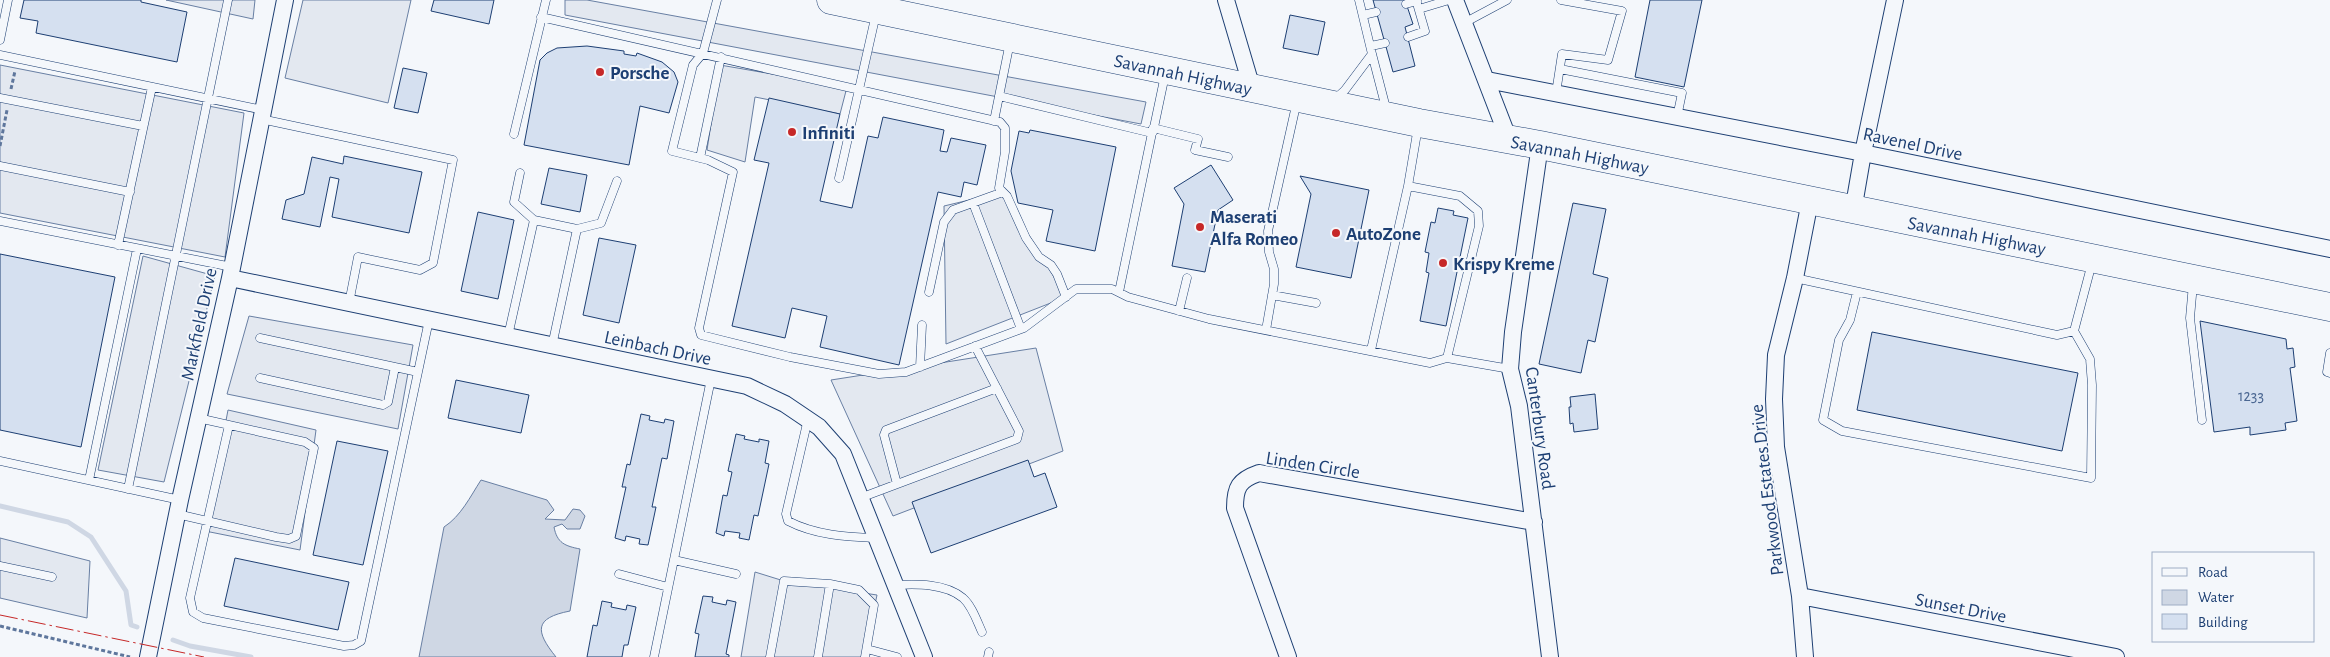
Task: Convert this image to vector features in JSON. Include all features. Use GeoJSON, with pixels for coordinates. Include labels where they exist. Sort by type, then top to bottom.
{"type":"FeatureCollection","features":[{"type":"Feature","properties":{"kind":"highway","name":"Savannah Highway"},"geometry":{"type":"LineString","coordinates":[[831,0],[870,6],[1011,38],[1298,96],[1419,123],[1540,145],[1810,202],[2330,306]]}},
{"type":"Feature","properties":{"kind":"street","name":"Markfield Drive"},"geometry":{"type":"LineString","coordinates":[[148,657],[198,418],[231,273],[285,0]]}},
{"type":"Feature","properties":{"kind":"street"},"geometry":{"type":"LineString","coordinates":[[1226,0],[1252,88]]}},
{"type":"Feature","properties":{"kind":"street"},"geometry":{"type":"LineString","coordinates":[[1454,0],[1509,140]]}},
{"type":"Feature","properties":{"kind":"street"},"geometry":{"type":"LineString","coordinates":[[1853,210],[1895,0]]}},
{"type":"Feature","properties":{"kind":"street","name":"Ravenel Drive"},"geometry":{"type":"LineString","coordinates":[[1487,80],[1863,153],[2330,249]]}},
{"type":"Feature","properties":{"kind":"street","name":"Canterbury Road"},"geometry":{"type":"LineString","coordinates":[[1540,145],[1513,332],[1510,369],[1519,406],[1550,657]]}},
{"type":"Feature","properties":{"kind":"street","name":"Parkwood Estates Drive"},"geometry":{"type":"LineString","coordinates":[[1805,657],[1800,596],[1776,447],[1774,399],[1776,355],[1795,278],[1810,202]]}},
{"type":"Feature","properties":{"kind":"street","name":"Leinbach Drive"},"geometry":{"type":"LineString","coordinates":[[231,273],[349,303],[747,386],[785,404],[819,426],[843,454],[924,657]]}},
{"type":"Feature","properties":{"kind":"street","name":"Linden Circle"},"geometry":{"type":"LineString","coordinates":[[1288,657],[1235,508],[1235,495],[1239,485],[1246,478],[1259,473],[1534,522]]}},
{"type":"Feature","properties":{"kind":"street","name":"Sunset Drive"},"geometry":{"type":"LineString","coordinates":[[1800,596],[2116,657]]}},
{"type":"Feature","properties":{"kind":"lane"},"geometry":{"type":"LineString","coordinates":[[0,40],[8,0]]}},
{"type":"Feature","properties":{"kind":"lane"},"geometry":{"type":"LineString","coordinates":[[128,489],[228,0]]}},
{"type":"Feature","properties":{"kind":"lane"},"geometry":{"type":"LineString","coordinates":[[514,134],[546,0]]}},
{"type":"Feature","properties":{"kind":"lane"},"geometry":{"type":"LineString","coordinates":[[717,0],[703,53],[693,65],[672,151],[700,158],[733,172],[699,328],[701,335],[790,357],[879,374],[906,372],[1021,329],[1050,310],[1076,289],[1112,289],[1128,297],[1179,311],[1430,363],[1447,358],[1510,369]]}},
{"type":"Feature","properties":{"kind":"lane"},"geometry":{"type":"LineString","coordinates":[[1359,0],[1388,116]]}},
{"type":"Feature","properties":{"kind":"lane"},"geometry":{"type":"LineString","coordinates":[[1406,4],[1450,0]]}},
{"type":"Feature","properties":{"kind":"lane"},"geometry":{"type":"LineString","coordinates":[[1464,23],[1507,0]]}},
{"type":"Feature","properties":{"kind":"lane"},"geometry":{"type":"LineString","coordinates":[[1556,93],[1562,54],[1608,60],[1622,11],[1562,0]]}},
{"type":"Feature","properties":{"kind":"lane"},"geometry":{"type":"LineString","coordinates":[[1408,37],[1425,32],[1418,4]]}},
{"type":"Feature","properties":{"kind":"lane"},"geometry":{"type":"LineString","coordinates":[[838,178],[857,89],[870,6]]}},
{"type":"Feature","properties":{"kind":"lane"},"geometry":{"type":"LineString","coordinates":[[1363,15],[1376,12]]}},
{"type":"Feature","properties":{"kind":"lane"},"geometry":{"type":"LineString","coordinates":[[542,17],[1000,122],[1005,128],[1005,152],[999,188],[1007,196],[1026,238],[1039,256],[1051,265],[1057,274],[1066,297]]}},
{"type":"Feature","properties":{"kind":"lane"},"geometry":{"type":"LineString","coordinates":[[994,120],[1011,38]]}},
{"type":"Feature","properties":{"kind":"lane"},"geometry":{"type":"LineString","coordinates":[[1330,103],[1345,90],[1372,50],[1385,43]]}},
{"type":"Feature","properties":{"kind":"lane"},"geometry":{"type":"LineString","coordinates":[[0,55],[208,99],[262,115],[453,160],[433,263],[420,270],[358,257],[349,303]]}},
{"type":"Feature","properties":{"kind":"lane"},"geometry":{"type":"LineString","coordinates":[[700,158],[722,57]]}},
{"type":"Feature","properties":{"kind":"lane"},"geometry":{"type":"LineString","coordinates":[[1560,69],[1682,93],[1677,117]]}},
{"type":"Feature","properties":{"kind":"lane"},"geometry":{"type":"LineString","coordinates":[[1119,292],[1166,70]]}},
{"type":"Feature","properties":{"kind":"lane"},"geometry":{"type":"LineString","coordinates":[[118,245],[152,87]]}},
{"type":"Feature","properties":{"kind":"lane"},"geometry":{"type":"LineString","coordinates":[[999,96],[1198,139],[1194,150],[1228,157]]}},
{"type":"Feature","properties":{"kind":"lane"},"geometry":{"type":"LineString","coordinates":[[1266,330],[1274,269],[1269,252],[1268,231],[1298,96]]}},
{"type":"Feature","properties":{"kind":"lane"},"geometry":{"type":"LineString","coordinates":[[0,98],[143,126]]}},
{"type":"Feature","properties":{"kind":"lane"},"geometry":{"type":"LineString","coordinates":[[1371,350],[1408,186],[1419,123]]}},
{"type":"Feature","properties":{"kind":"lane"},"geometry":{"type":"LineString","coordinates":[[0,166],[130,192]]}},
{"type":"Feature","properties":{"kind":"lane"},"geometry":{"type":"LineString","coordinates":[[520,173],[514,202],[534,220],[577,229],[601,223],[616,181]]}},
{"type":"Feature","properties":{"kind":"lane"},"geometry":{"type":"LineString","coordinates":[[1408,186],[1460,196],[1478,210],[1480,226],[1447,358]]}},
{"type":"Feature","properties":{"kind":"lane"},"geometry":{"type":"LineString","coordinates":[[929,292],[944,222],[953,210],[1003,192]]}},
{"type":"Feature","properties":{"kind":"lane"},"geometry":{"type":"LineString","coordinates":[[973,203],[1021,329]]}},
{"type":"Feature","properties":{"kind":"lane"},"geometry":{"type":"LineString","coordinates":[[508,336],[534,220]]}},
{"type":"Feature","properties":{"kind":"lane"},"geometry":{"type":"LineString","coordinates":[[0,221],[176,257],[231,273]]}},
{"type":"Feature","properties":{"kind":"lane"},"geometry":{"type":"LineString","coordinates":[[552,346],[577,229]]}},
{"type":"Feature","properties":{"kind":"lane"},"geometry":{"type":"LineString","coordinates":[[89,480],[136,249]]}},
{"type":"Feature","properties":{"kind":"lane"},"geometry":{"type":"LineString","coordinates":[[1857,292],[1850,320],[1839,340],[1823,420],[1842,432],[2091,478],[2092,385],[2090,358],[2074,331],[2093,259]]}},
{"type":"Feature","properties":{"kind":"lane"},"geometry":{"type":"LineString","coordinates":[[1179,311],[1187,278]]}},
{"type":"Feature","properties":{"kind":"lane"},"geometry":{"type":"LineString","coordinates":[[1795,278],[2056,335],[2074,331]]}},
{"type":"Feature","properties":{"kind":"lane"},"geometry":{"type":"LineString","coordinates":[[2194,280],[2190,318],[2202,420]]}},
{"type":"Feature","properties":{"kind":"lane"},"geometry":{"type":"LineString","coordinates":[[1272,295],[1316,302]]}},
{"type":"Feature","properties":{"kind":"lane"},"geometry":{"type":"LineString","coordinates":[[229,425],[190,598],[193,612],[203,618],[344,646],[354,645],[361,641],[429,320]]}},
{"type":"Feature","properties":{"kind":"lane"},"geometry":{"type":"LineString","coordinates":[[920,367],[922,325]]}},
{"type":"Feature","properties":{"kind":"lane"},"geometry":{"type":"LineString","coordinates":[[260,338],[418,372]]}},
{"type":"Feature","properties":{"kind":"lane"},"geometry":{"type":"LineString","coordinates":[[860,498],[1016,439],[1019,431],[975,346]]}},
{"type":"Feature","properties":{"kind":"lane"},"geometry":{"type":"LineString","coordinates":[[2330,353],[2327,372],[2330,373]]}},
{"type":"Feature","properties":{"kind":"lane"},"geometry":{"type":"LineString","coordinates":[[260,378],[383,405],[388,402],[396,367]]}},
{"type":"Feature","properties":{"kind":"lane"},"geometry":{"type":"LineString","coordinates":[[654,657],[711,379]]}},
{"type":"Feature","properties":{"kind":"lane"},"geometry":{"type":"LineString","coordinates":[[897,484],[884,435],[886,430],[997,388]]}},
{"type":"Feature","properties":{"kind":"lane"},"geometry":{"type":"LineString","coordinates":[[0,461],[128,489],[179,507],[207,521],[289,539],[296,536],[314,448],[305,442],[198,418]]}},
{"type":"Feature","properties":{"kind":"lane"},"geometry":{"type":"LineString","coordinates":[[808,419],[786,514],[788,522],[837,537],[876,538]]}},
{"type":"Feature","properties":{"kind":"lane"},"geometry":{"type":"LineString","coordinates":[[674,560],[736,574]]}},
{"type":"Feature","properties":{"kind":"lane"},"geometry":{"type":"LineString","coordinates":[[0,566],[52,577]]}},
{"type":"Feature","properties":{"kind":"lane"},"geometry":{"type":"LineString","coordinates":[[620,574],[668,587]]}},
{"type":"Feature","properties":{"kind":"lane"},"geometry":{"type":"LineString","coordinates":[[770,657],[784,581],[830,584],[859,590],[874,605],[866,653],[897,657]]}},
{"type":"Feature","properties":{"kind":"lane"},"geometry":{"type":"LineString","coordinates":[[818,657],[830,584]]}},
{"type":"Feature","properties":{"kind":"lane"},"geometry":{"type":"LineString","coordinates":[[895,585],[916,584],[940,587],[963,598],[975,616],[982,632]]}},
{"type":"Feature","properties":{"kind":"path"},"geometry":{"type":"LineString","coordinates":[[0,626],[130,657]]}},
{"type":"Feature","properties":{"kind":"shaded area"},"geometry":{"type":"Polygon","coordinates":[[[166,0],[255,0],[253,19],[166,0]]]}},
{"type":"Feature","properties":{"kind":"shaded area"},"geometry":{"type":"Polygon","coordinates":[[[303,0],[411,0],[388,103],[285,78],[303,0]]]}},
{"type":"Feature","properties":{"kind":"shaded area"},"geometry":{"type":"Polygon","coordinates":[[[565,0],[587,0],[1146,102],[1141,124],[565,15],[565,0]]]}},
{"type":"Feature","properties":{"kind":"shaded area"},"geometry":{"type":"Polygon","coordinates":[[[0,65],[244,113],[225,257],[0,213],[0,65]]]}},
{"type":"Feature","properties":{"kind":"shaded area"},"geometry":{"type":"Polygon","coordinates":[[[720,65],[847,87],[840,114],[755,97],[745,162],[707,150],[720,65]]]}},
{"type":"Feature","properties":{"kind":"shaded area"},"geometry":{"type":"Polygon","coordinates":[[[1003,192],[1066,297],[946,344],[944,206],[1003,192]]]}},
{"type":"Feature","properties":{"kind":"shaded area"},"geometry":{"type":"Polygon","coordinates":[[[143,256],[215,276],[164,482],[98,470],[143,256]]]}},
{"type":"Feature","properties":{"kind":"shaded area"},"geometry":{"type":"Polygon","coordinates":[[[249,316],[413,345],[398,429],[227,394],[249,316]]]}},
{"type":"Feature","properties":{"kind":"shaded area"},"geometry":{"type":"Polygon","coordinates":[[[1036,348],[1063,451],[893,516],[831,380],[1036,348]]]}},
{"type":"Feature","properties":{"kind":"shaded area"},"geometry":{"type":"Polygon","coordinates":[[[228,410],[316,430],[300,550],[205,531],[228,410]]]}},
{"type":"Feature","properties":{"kind":"shaded area"},"geometry":{"type":"Polygon","coordinates":[[[0,538],[90,561],[87,618],[0,598],[0,538]]]}},
{"type":"Feature","properties":{"kind":"shaded area"},"geometry":{"type":"Polygon","coordinates":[[[755,572],[784,581],[877,595],[864,657],[741,657],[755,572]]]}},
{"type":"Feature","properties":{"kind":"water"},"geometry":{"type":"Polygon","coordinates":[[[481,480],[547,500],[554,510],[545,519],[565,520],[573,509],[580,510],[585,516],[580,529],[567,529],[562,524],[554,527],[557,537],[562,543],[580,549],[570,611],[550,617],[544,622],[542,627],[544,640],[556,657],[419,657],[444,527],[460,512],[481,480]]]}},
{"type":"Feature","properties":{"kind":"building"},"geometry":{"type":"Polygon","coordinates":[[[24,0],[141,0],[141,2],[187,12],[177,62],[36,33],[38,21],[20,18],[24,0]]]}},
{"type":"Feature","properties":{"kind":"building"},"geometry":{"type":"Polygon","coordinates":[[[434,0],[494,0],[489,24],[431,11],[434,0]]]}},
{"type":"Feature","properties":{"kind":"building"},"geometry":{"type":"Polygon","coordinates":[[[1373,0],[1405,0],[1413,24],[1405,27],[1415,66],[1393,72],[1373,0]]]}},
{"type":"Feature","properties":{"kind":"building"},"geometry":{"type":"Polygon","coordinates":[[[1650,0],[1702,0],[1684,87],[1635,77],[1650,0]]]}},
{"type":"Feature","properties":{"kind":"building"},"geometry":{"type":"Polygon","coordinates":[[[1290,15],[1325,22],[1318,55],[1283,48],[1290,15]]]}},
{"type":"Feature","properties":{"kind":"building"},"geometry":{"type":"Polygon","coordinates":[[[587,46],[624,51],[624,54],[636,56],[637,53],[662,62],[674,72],[678,82],[669,113],[640,106],[629,165],[524,145],[540,60],[547,53],[557,48],[587,46]]]}},
{"type":"Feature","properties":{"kind":"building"},"geometry":{"type":"Polygon","coordinates":[[[403,68],[427,73],[418,113],[394,108],[403,68]]]}},
{"type":"Feature","properties":{"kind":"building"},"geometry":{"type":"Polygon","coordinates":[[[769,98],[840,114],[820,201],[852,208],[868,136],[878,138],[883,117],[944,130],[940,151],[947,152],[951,138],[986,145],[977,185],[964,182],[961,197],[938,192],[899,365],[820,347],[827,316],[792,308],[785,338],[732,326],[769,163],[754,160],[769,98]]]}},
{"type":"Feature","properties":{"kind":"building"},"geometry":{"type":"Polygon","coordinates":[[[1030,130],[1116,147],[1095,251],[1046,241],[1053,210],[1018,203],[1011,171],[1019,131],[1029,133],[1030,130]]]}},
{"type":"Feature","properties":{"kind":"building"},"geometry":{"type":"Polygon","coordinates":[[[344,156],[422,172],[409,233],[332,217],[339,179],[330,177],[320,227],[282,219],[286,200],[304,194],[312,157],[343,164],[344,156]]]}},
{"type":"Feature","properties":{"kind":"building"},"geometry":{"type":"Polygon","coordinates":[[[1211,165],[1233,200],[1218,210],[1205,272],[1172,266],[1184,204],[1174,188],[1211,165]]]}},
{"type":"Feature","properties":{"kind":"building"},"geometry":{"type":"Polygon","coordinates":[[[549,168],[587,175],[580,212],[541,204],[549,168]]]}},
{"type":"Feature","properties":{"kind":"building"},"geometry":{"type":"Polygon","coordinates":[[[1300,176],[1369,190],[1351,278],[1296,267],[1311,194],[1300,176]]]}},
{"type":"Feature","properties":{"kind":"building"},"geometry":{"type":"Polygon","coordinates":[[[1573,203],[1606,209],[1593,274],[1608,278],[1595,342],[1588,340],[1581,373],[1539,364],[1573,203]]]}},
{"type":"Feature","properties":{"kind":"building","name":"Krispy Kreme"},"geometry":{"type":"Polygon","coordinates":[[[1438,208],[1454,211],[1453,215],[1468,218],[1446,326],[1420,321],[1429,273],[1426,272],[1429,253],[1425,252],[1431,222],[1435,223],[1438,208]]]}},
{"type":"Feature","properties":{"kind":"building"},"geometry":{"type":"Polygon","coordinates":[[[478,212],[514,220],[498,299],[461,291],[478,212]]]}},
{"type":"Feature","properties":{"kind":"building"},"geometry":{"type":"Polygon","coordinates":[[[599,238],[636,245],[619,323],[583,315],[599,238]]]}},
{"type":"Feature","properties":{"kind":"building"},"geometry":{"type":"Polygon","coordinates":[[[0,254],[115,277],[81,447],[0,430],[0,254]]]}},
{"type":"Feature","properties":{"kind":"building"},"geometry":{"type":"Polygon","coordinates":[[[2200,321],[2286,339],[2287,349],[2293,348],[2295,367],[2290,368],[2297,421],[2285,423],[2286,430],[2250,435],[2250,427],[2214,432],[2200,321]]]}},
{"type":"Feature","properties":{"kind":"building"},"geometry":{"type":"Polygon","coordinates":[[[1872,332],[2078,373],[2062,451],[1857,410],[1872,332]]]}},
{"type":"Feature","properties":{"kind":"building"},"geometry":{"type":"Polygon","coordinates":[[[456,380],[529,395],[521,433],[448,418],[456,380]]]}},
{"type":"Feature","properties":{"kind":"building"},"geometry":{"type":"Polygon","coordinates":[[[1595,394],[1598,429],[1574,432],[1573,423],[1570,424],[1570,397],[1595,394]]]}},
{"type":"Feature","properties":{"kind":"building"},"geometry":{"type":"Polygon","coordinates":[[[641,414],[650,416],[649,420],[664,423],[665,419],[674,421],[667,459],[662,458],[652,507],[656,507],[648,545],[639,544],[640,539],[626,536],[625,541],[615,538],[626,487],[622,487],[627,464],[630,465],[641,414]]]}},
{"type":"Feature","properties":{"kind":"building"},"geometry":{"type":"Polygon","coordinates":[[[736,434],[745,436],[744,439],[759,442],[759,439],[769,441],[765,463],[769,464],[758,516],[754,515],[749,540],[739,538],[740,533],[725,531],[724,536],[716,533],[723,495],[727,496],[732,472],[728,471],[736,434]]]}},
{"type":"Feature","properties":{"kind":"building"},"geometry":{"type":"Polygon","coordinates":[[[337,441],[388,451],[363,565],[313,555],[337,441]]]}},
{"type":"Feature","properties":{"kind":"building"},"geometry":{"type":"Polygon","coordinates":[[[1028,460],[1034,477],[1045,473],[1057,507],[931,553],[912,502],[1028,460]]]}},
{"type":"Feature","properties":{"kind":"building"},"geometry":{"type":"Polygon","coordinates":[[[235,558],[349,582],[338,630],[224,606],[235,558]]]}},
{"type":"Feature","properties":{"kind":"building"},"geometry":{"type":"Polygon","coordinates":[[[703,596],[713,597],[712,602],[726,605],[727,600],[736,602],[726,654],[729,657],[695,657],[699,634],[695,633],[703,596]]]}},
{"type":"Feature","properties":{"kind":"building"},"geometry":{"type":"Polygon","coordinates":[[[602,601],[612,603],[611,607],[626,610],[627,605],[636,607],[628,645],[624,645],[622,657],[587,657],[593,625],[597,626],[602,601]]]}},
{"type":"Feature","properties":{"kind":"waterway"},"geometry":{"type":"LineString","coordinates":[[0,506],[68,522],[91,537],[126,591],[131,625],[137,627]]}},
{"type":"Feature","properties":{"kind":"waterway"},"geometry":{"type":"LineString","coordinates":[[173,640],[190,646],[251,657]]}},
{"type":"Feature","properties":{"kind":"power"},"geometry":{"type":"LineString","coordinates":[[0,615],[204,657]]}},
{"type":"Feature","properties":{"kind":"place","name":"Porsche"},"geometry":{"type":"Point","coordinates":[600,72]}},
{"type":"Feature","properties":{"kind":"place","name":"Infiniti"},"geometry":{"type":"Point","coordinates":[792,132]}},
{"type":"Feature","properties":{"kind":"place","name":"Maserati Alfa Romeo"},"geometry":{"type":"Point","coordinates":[1200,227]}},
{"type":"Feature","properties":{"kind":"place","name":"AutoZone"},"geometry":{"type":"Point","coordinates":[1336,233]}},
{"type":"Feature","properties":{"kind":"place","name":"Krispy Kreme"},"geometry":{"type":"Point","coordinates":[1443,263]}}]}
